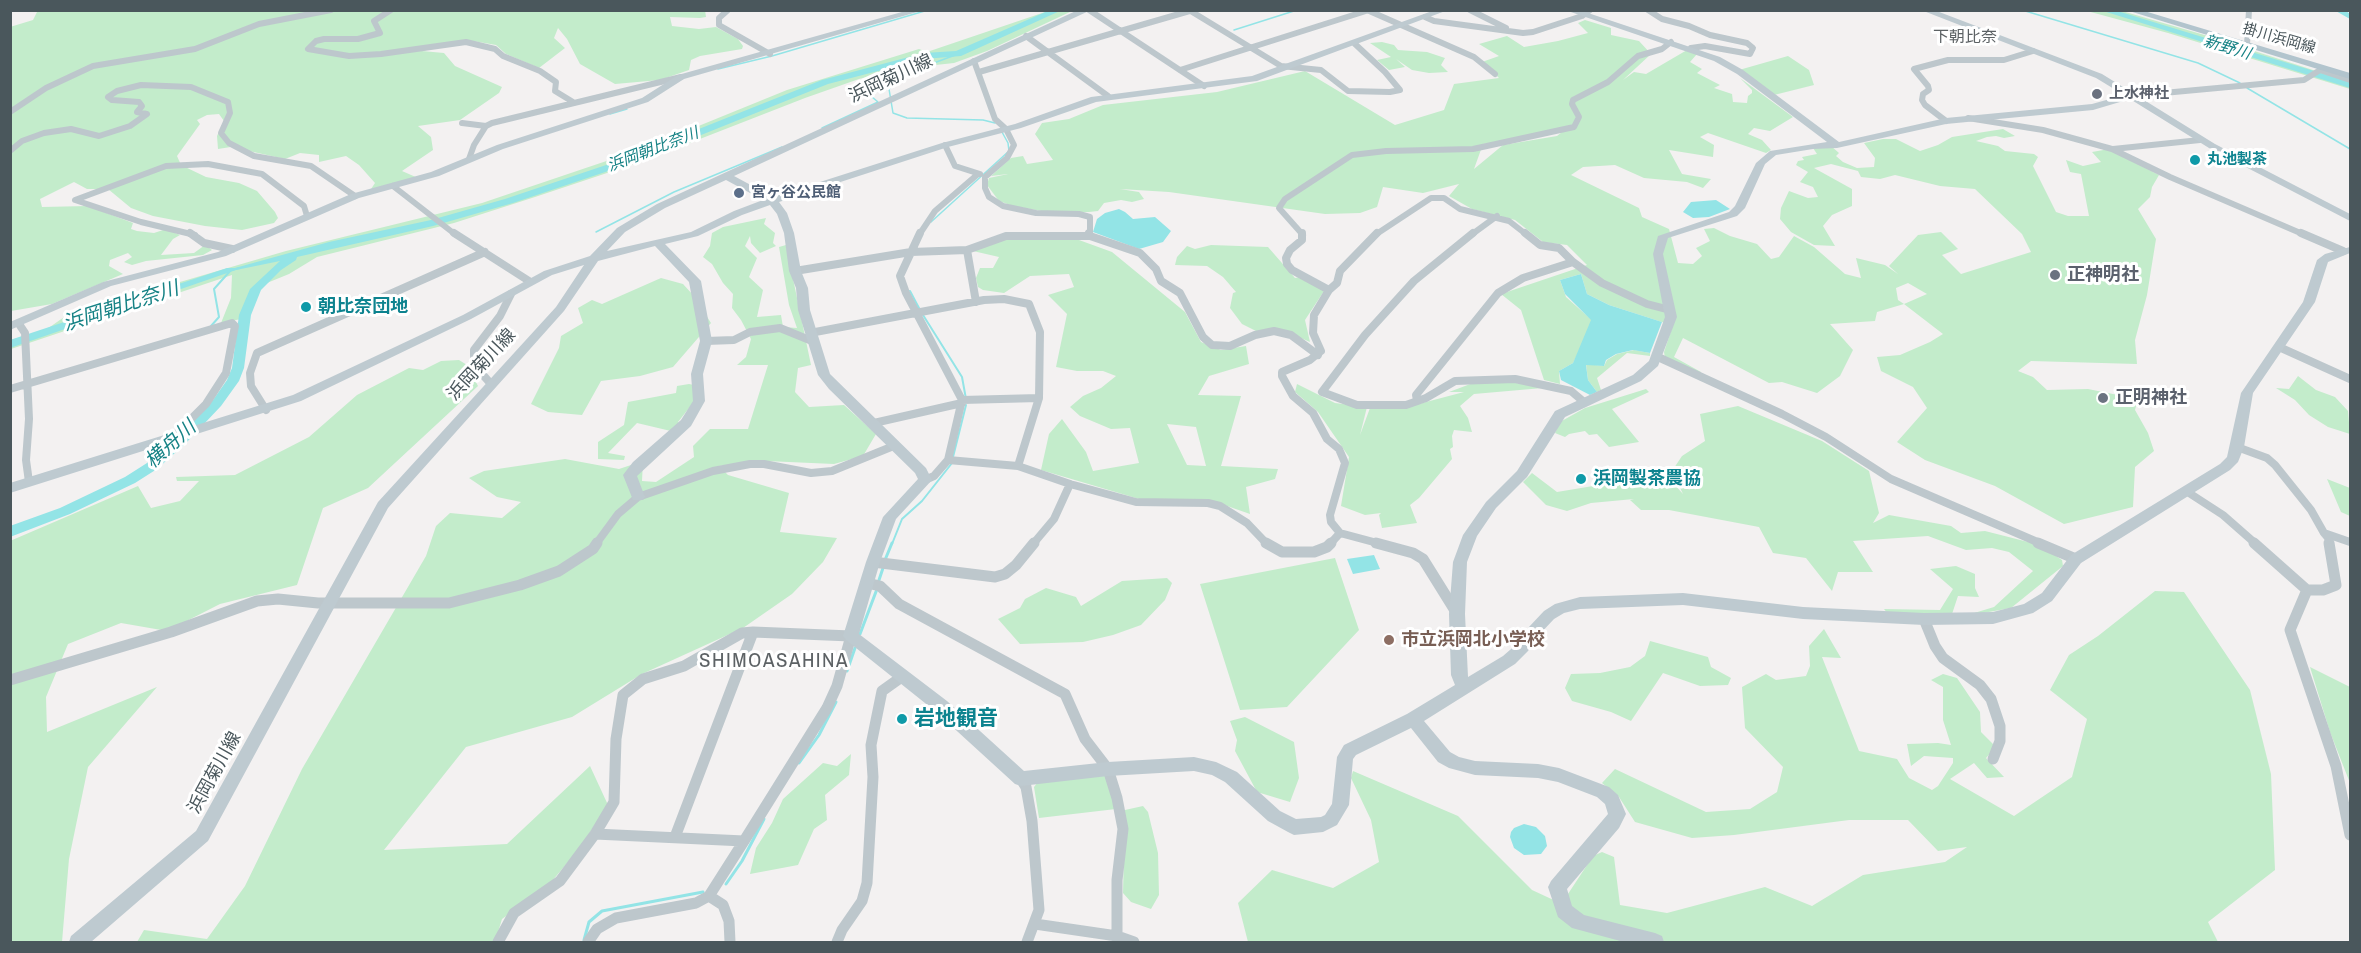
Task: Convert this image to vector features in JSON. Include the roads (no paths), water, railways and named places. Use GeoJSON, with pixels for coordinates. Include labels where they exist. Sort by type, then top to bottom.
{"type":"FeatureCollection","features":[{"type":"Feature","properties":{"kind":"main road","name":"掛川浜岡線"},"geometry":{"type":"LineString","coordinates":[[2130,10],[2350,78]]}},
{"type":"Feature","properties":{"kind":"street"},"geometry":{"type":"LineString","coordinates":[[10,112],[46,88],[93,66],[195,49],[259,24],[331,10]]}},
{"type":"Feature","properties":{"kind":"street"},"geometry":{"type":"LineString","coordinates":[[391,10],[374,21],[380,33],[358,39],[324,39],[316,41],[308,49],[349,56],[381,54],[466,42],[495,49],[503,56],[540,71],[556,82],[555,91],[573,102]]}},
{"type":"Feature","properties":{"kind":"street"},"geometry":{"type":"LineString","coordinates":[[728,10],[719,18],[719,25],[770,54]]}},
{"type":"Feature","properties":{"kind":"street"},"geometry":{"type":"LineString","coordinates":[[462,123],[486,126],[573,102],[770,54],[920,10]]}},
{"type":"Feature","properties":{"kind":"street"},"geometry":{"type":"LineString","coordinates":[[1088,10],[1204,86]]}},
{"type":"Feature","properties":{"kind":"street","name":"浜岡菊川線"},"geometry":{"type":"LineString","coordinates":[[78,942],[202,836],[388,499],[560,309],[594,258],[630,223],[661,206],[1072,13],[1088,10]]}},
{"type":"Feature","properties":{"kind":"street"},"geometry":{"type":"LineString","coordinates":[[10,488],[174,436],[267,410],[326,386],[511,294],[529,281],[594,258],[694,234],[738,213],[772,201],[945,145],[1006,129],[1108,96],[1254,79],[1444,10]]}},
{"type":"Feature","properties":{"kind":"street"},"geometry":{"type":"LineString","coordinates":[[1470,10],[1510,31]]}},
{"type":"Feature","properties":{"kind":"street"},"geometry":{"type":"LineString","coordinates":[[1569,10],[1586,13],[1691,48],[1731,66],[1837,145]]}},
{"type":"Feature","properties":{"kind":"street"},"geometry":{"type":"LineString","coordinates":[[1648,10],[1662,19],[1689,26],[1710,35],[1747,43],[1753,48],[1750,54],[1705,46],[1691,48]]}},
{"type":"Feature","properties":{"kind":"street"},"geometry":{"type":"LineString","coordinates":[[1924,10],[2091,73],[2200,140],[2350,218]]}},
{"type":"Feature","properties":{"kind":"street"},"geometry":{"type":"LineString","coordinates":[[2239,10],[2248,11],[2247,45]]}},
{"type":"Feature","properties":{"kind":"street"},"geometry":{"type":"LineString","coordinates":[[979,72],[1191,11],[1285,68],[1321,70],[1348,91],[1390,92],[1400,90],[1385,72],[1355,44]]}},
{"type":"Feature","properties":{"kind":"street"},"geometry":{"type":"LineString","coordinates":[[1180,70],[1368,11],[1474,57],[1495,74]]}},
{"type":"Feature","properties":{"kind":"street"},"geometry":{"type":"LineString","coordinates":[[1425,17],[1463,26],[1533,32],[1586,13]]}},
{"type":"Feature","properties":{"kind":"street"},"geometry":{"type":"LineString","coordinates":[[1026,36],[1108,96]]}},
{"type":"Feature","properties":{"kind":"street"},"geometry":{"type":"LineString","coordinates":[[1329,290],[1292,270],[1287,264],[1286,258],[1290,250],[1302,240],[1303,236],[1302,232],[1282,214],[1279,208],[1284,199],[1352,154],[1473,149],[1574,127],[1578,124],[1579,117],[1572,104],[1573,99],[1608,82],[1638,56],[1662,49],[1671,42]]}},
{"type":"Feature","properties":{"kind":"street"},"geometry":{"type":"LineString","coordinates":[[1946,121],[1925,105],[1922,100],[1923,94],[1929,90],[1928,86],[1914,69],[1948,60],[2004,60],[2033,51]]}},
{"type":"Feature","properties":{"kind":"street"},"geometry":{"type":"LineString","coordinates":[[974,61],[995,118],[1006,129],[1014,145],[1013,150],[988,174],[984,181],[985,188],[996,203],[1046,215],[1079,214],[1090,217],[1088,230],[1090,236]]}},
{"type":"Feature","properties":{"kind":"street"},"geometry":{"type":"LineString","coordinates":[[1465,689],[1459,675],[1457,614],[1460,562],[1478,520],[1522,474],[1560,414],[1637,378],[1654,363],[1670,322],[1670,310],[1658,254],[1663,236],[1733,213],[1740,208],[1761,163],[1768,155],[1813,146],[1837,145],[1946,121],[2093,107],[2131,96],[2310,79],[2318,72],[2350,78]]}},
{"type":"Feature","properties":{"kind":"street"},"geometry":{"type":"LineString","coordinates":[[29,482],[26,460],[29,419],[24,344],[18,328],[107,285],[232,249],[355,196],[435,174],[469,159],[644,100],[681,77]]}},
{"type":"Feature","properties":{"kind":"street"},"geometry":{"type":"LineString","coordinates":[[10,151],[32,136],[52,131],[71,129],[99,136],[130,126],[147,114],[137,112],[142,106],[139,102],[112,100],[108,97],[111,94],[141,85],[176,85],[191,87],[228,102],[230,113],[221,133],[229,143],[246,154],[311,166],[355,196]]}},
{"type":"Feature","properties":{"kind":"street"},"geometry":{"type":"LineString","coordinates":[[1994,117],[2005,125]]}},
{"type":"Feature","properties":{"kind":"street"},"geometry":{"type":"LineString","coordinates":[[1968,118],[2043,130],[2112,149],[2170,177],[2347,250]]}},
{"type":"Feature","properties":{"kind":"street"},"geometry":{"type":"LineString","coordinates":[[469,159],[474,145],[486,126]]}},
{"type":"Feature","properties":{"kind":"street"},"geometry":{"type":"LineString","coordinates":[[2112,149],[2200,140]]}},
{"type":"Feature","properties":{"kind":"street"},"geometry":{"type":"LineString","coordinates":[[945,145],[955,166],[978,174],[988,174]]}},
{"type":"Feature","properties":{"kind":"street"},"geometry":{"type":"LineString","coordinates":[[254,172],[281,160]]}},
{"type":"Feature","properties":{"kind":"street"},"geometry":{"type":"LineString","coordinates":[[232,249],[204,243],[194,234],[141,222],[75,200],[102,188],[174,164],[208,164],[262,174],[304,206],[308,216]]}},
{"type":"Feature","properties":{"kind":"street"},"geometry":{"type":"LineString","coordinates":[[588,942],[597,929],[616,918],[696,903],[709,896],[827,708],[837,686],[851,636],[880,563],[890,517],[925,480],[934,476],[952,460],[964,400],[900,280],[902,267],[923,226],[935,211],[978,174]]}},
{"type":"Feature","properties":{"kind":"street"},"geometry":{"type":"LineString","coordinates":[[727,176],[772,201],[786,221],[795,271],[802,288],[804,310],[824,375],[896,444],[921,471],[925,480]]}},
{"type":"Feature","properties":{"kind":"street"},"geometry":{"type":"LineString","coordinates":[[393,186],[444,227],[529,281]]}},
{"type":"Feature","properties":{"kind":"street"},"geometry":{"type":"LineString","coordinates":[[1457,614],[1423,559],[1413,553],[1340,533],[1331,522],[1330,515],[1345,464],[1339,449],[1327,440],[1313,413],[1293,396],[1282,372],[1318,355],[1320,351],[1313,333],[1314,315],[1329,290],[1337,283],[1340,271],[1367,242],[1431,198],[1444,198],[1460,209],[1497,216],[1509,221],[1540,245],[1559,248],[1573,262],[1618,291],[1647,304],[1670,310]]}},
{"type":"Feature","properties":{"kind":"street"},"geometry":{"type":"LineString","coordinates":[[1497,216],[1446,253],[1414,281],[1365,335],[1322,392],[1357,405],[1406,405],[1426,398],[1455,381],[1515,379],[1571,391],[1584,402]]}},
{"type":"Feature","properties":{"kind":"street"},"geometry":{"type":"LineString","coordinates":[[795,271],[911,252],[967,250],[1006,236],[1090,236],[1140,253],[1156,269],[1161,281],[1180,293],[1203,337],[1212,345],[1230,346],[1256,335],[1274,332],[1291,335],[1318,355]]}},
{"type":"Feature","properties":{"kind":"street"},"geometry":{"type":"LineString","coordinates":[[638,497],[630,475],[638,465],[686,423],[699,401],[697,374],[706,341],[695,282],[658,243]]}},
{"type":"Feature","properties":{"kind":"street"},"geometry":{"type":"LineString","coordinates":[[967,250],[976,302]]}},
{"type":"Feature","properties":{"kind":"street"},"geometry":{"type":"LineString","coordinates":[[1021,779],[1108,769],[1194,764],[1216,769],[1230,777],[1274,816],[1294,827],[1323,824],[1331,820],[1340,805],[1345,757],[1350,750],[1413,719],[1509,660],[1549,615],[1560,608],[1580,603],[1683,599],[1803,613],[1924,619],[1993,618],[2028,609],[2047,597],[2076,559],[2225,467],[2233,459],[2247,393],[2309,302],[2323,260],[2347,250]]}},
{"type":"Feature","properties":{"kind":"street"},"geometry":{"type":"LineString","coordinates":[[267,410],[251,386],[250,373],[257,353],[485,252]]}},
{"type":"Feature","properties":{"kind":"street"},"geometry":{"type":"LineString","coordinates":[[1417,400],[1416,395],[1498,293],[1523,278],[1573,262]]}},
{"type":"Feature","properties":{"kind":"street"},"geometry":{"type":"LineString","coordinates":[[491,384],[483,375],[474,356],[474,350],[500,316],[511,294]]}},
{"type":"Feature","properties":{"kind":"street"},"geometry":{"type":"LineString","coordinates":[[706,341],[734,340],[750,332],[772,328],[811,337],[917,312],[976,302],[1004,299],[1029,304],[1040,332],[1039,398],[1018,466]]}},
{"type":"Feature","properties":{"kind":"street"},"geometry":{"type":"LineString","coordinates":[[10,389],[232,322],[235,326],[226,373],[206,404],[174,436]]}},
{"type":"Feature","properties":{"kind":"street"},"geometry":{"type":"LineString","coordinates":[[2279,347],[2350,379]]}},
{"type":"Feature","properties":{"kind":"street"},"geometry":{"type":"LineString","coordinates":[[1658,357],[1782,414],[1826,437],[1892,479],[2076,559]]}},
{"type":"Feature","properties":{"kind":"street"},"geometry":{"type":"LineString","coordinates":[[874,423],[964,400],[1039,398]]}},
{"type":"Feature","properties":{"kind":"street"},"geometry":{"type":"LineString","coordinates":[[10,680],[171,632],[258,601],[278,599],[390,605],[449,603],[520,585],[559,571],[593,549],[618,514],[638,497],[713,471],[750,465],[764,464],[812,473],[832,471],[896,444]]}},
{"type":"Feature","properties":{"kind":"street"},"geometry":{"type":"LineString","coordinates":[[2186,491],[2223,515],[2307,590],[2323,590],[2336,585],[2329,539],[2311,510],[2267,458],[2237,447]]}},
{"type":"Feature","properties":{"kind":"street"},"geometry":{"type":"LineString","coordinates":[[952,460],[1018,466],[1070,484],[1136,502],[1208,503],[1220,506],[1247,523],[1267,544],[1282,552],[1314,552],[1327,547],[1340,533]]}},
{"type":"Feature","properties":{"kind":"street"},"geometry":{"type":"LineString","coordinates":[[880,563],[977,576],[995,577],[1005,574],[1016,565],[1054,519],[1070,484]]}},
{"type":"Feature","properties":{"kind":"street"},"geometry":{"type":"LineString","coordinates":[[2324,533],[2350,542]]}},
{"type":"Feature","properties":{"kind":"street"},"geometry":{"type":"LineString","coordinates":[[873,584],[899,604],[1065,694],[1085,739],[1108,769],[1118,798],[1123,829],[1117,880],[1117,936]]}},
{"type":"Feature","properties":{"kind":"street"},"geometry":{"type":"LineString","coordinates":[[2307,590],[2290,630],[2336,766],[2350,835]]}},
{"type":"Feature","properties":{"kind":"street"},"geometry":{"type":"LineString","coordinates":[[1924,619],[1935,646],[1943,658],[1980,685],[1991,699],[2000,726],[2000,741],[1993,759]]}},
{"type":"Feature","properties":{"kind":"street"},"geometry":{"type":"LineString","coordinates":[[675,837],[753,632]]}},
{"type":"Feature","properties":{"kind":"street"},"geometry":{"type":"LineString","coordinates":[[498,942],[514,914],[560,881],[595,834],[614,802],[617,774],[616,739],[623,695],[643,679],[684,666],[742,633],[753,632],[851,636],[941,706],[1021,779],[1026,787],[1032,821],[1039,910],[1027,942]]}},
{"type":"Feature","properties":{"kind":"street"},"geometry":{"type":"LineString","coordinates":[[837,942],[842,930],[862,901],[867,883],[873,777],[871,745],[882,691],[903,676]]}},
{"type":"Feature","properties":{"kind":"street"},"geometry":{"type":"LineString","coordinates":[[1413,719],[1444,757],[1455,763],[1475,768],[1538,771],[1558,775],[1603,792],[1612,800],[1617,814],[1613,823],[1557,887],[1565,911],[1579,922],[1655,942]]}},
{"type":"Feature","properties":{"kind":"street"},"geometry":{"type":"LineString","coordinates":[[595,834],[744,841]]}},
{"type":"Feature","properties":{"kind":"street"},"geometry":{"type":"LineString","coordinates":[[709,896],[723,905],[729,921],[730,942]]}},
{"type":"Feature","properties":{"kind":"street"},"geometry":{"type":"LineString","coordinates":[[1035,924],[1117,936],[1134,942]]}},
{"type":"Feature","properties":{"kind":"water"},"geometry":{"type":"Polygon","coordinates":[[[1716,200],[1730,209],[1709,217],[1693,218],[1683,212],[1691,202],[1716,200]]]}},
{"type":"Feature","properties":{"kind":"water"},"geometry":{"type":"Polygon","coordinates":[[[1119,209],[1133,219],[1155,217],[1171,231],[1163,242],[1139,249],[1093,232],[1097,219],[1105,213],[1119,209]]]}},
{"type":"Feature","properties":{"kind":"water"},"geometry":{"type":"Polygon","coordinates":[[[1581,274],[1587,294],[1609,305],[1662,322],[1650,353],[1633,350],[1616,354],[1606,360],[1604,366],[1586,365],[1588,380],[1597,392],[1590,395],[1561,380],[1559,371],[1573,363],[1591,320],[1565,294],[1560,280],[1581,274]]]}},
{"type":"Feature","properties":{"kind":"water"},"geometry":{"type":"Polygon","coordinates":[[[1374,555],[1380,569],[1353,574],[1347,559],[1374,555]]]}},
{"type":"Feature","properties":{"kind":"water"},"geometry":{"type":"Polygon","coordinates":[[[1524,824],[1536,827],[1545,836],[1547,846],[1541,854],[1524,855],[1514,848],[1510,837],[1511,832],[1514,828],[1524,824]]]}},
{"type":"Feature","properties":{"kind":"waterway"},"geometry":{"type":"LineString","coordinates":[[718,69],[772,56],[928,10]]}},
{"type":"Feature","properties":{"kind":"waterway","name":"浜岡朝比奈川"},"geometry":{"type":"LineString","coordinates":[[240,268],[329,245],[433,223],[509,201],[625,162],[825,82],[924,56],[958,54],[1058,10]]}},
{"type":"Feature","properties":{"kind":"waterway"},"geometry":{"type":"LineString","coordinates":[[1234,30],[1297,10]]}},
{"type":"Feature","properties":{"kind":"waterway"},"geometry":{"type":"LineString","coordinates":[[2022,10],[2198,63],[2240,83]]}},
{"type":"Feature","properties":{"kind":"waterway","name":"新野川"},"geometry":{"type":"LineString","coordinates":[[2104,10],[2350,85]]}},
{"type":"Feature","properties":{"kind":"waterway"},"geometry":{"type":"LineString","coordinates":[[2338,10],[2350,17]]}},
{"type":"Feature","properties":{"kind":"waterway"},"geometry":{"type":"LineString","coordinates":[[958,54],[915,70],[894,81],[889,89],[893,113],[907,118],[983,120],[995,123]]}},
{"type":"Feature","properties":{"kind":"waterway"},"geometry":{"type":"LineString","coordinates":[[822,128],[878,102],[865,91],[897,72],[893,64]]}},
{"type":"Feature","properties":{"kind":"waterway"},"geometry":{"type":"LineString","coordinates":[[2247,88],[2350,149]]}},
{"type":"Feature","properties":{"kind":"waterway"},"geometry":{"type":"LineString","coordinates":[[610,114],[627,109]]}},
{"type":"Feature","properties":{"kind":"waterway"},"geometry":{"type":"LineString","coordinates":[[931,222],[1009,151],[1008,143],[1002,132]]}},
{"type":"Feature","properties":{"kind":"waterway"},"geometry":{"type":"LineString","coordinates":[[596,232],[674,192],[782,147]]}},
{"type":"Feature","properties":{"kind":"waterway","name":"横舟川"},"geometry":{"type":"LineString","coordinates":[[10,532],[65,511],[130,480],[152,466],[181,440],[217,403],[233,381],[238,368],[245,315],[256,289],[277,268],[292,258]]}},
{"type":"Feature","properties":{"kind":"waterway"},"geometry":{"type":"LineString","coordinates":[[211,326],[219,317],[214,289],[231,270],[240,268]]}},
{"type":"Feature","properties":{"kind":"waterway","name":"浜岡朝比奈川"},"geometry":{"type":"LineString","coordinates":[[10,344],[231,270]]}},
{"type":"Feature","properties":{"kind":"waterway"},"geometry":{"type":"LineString","coordinates":[[910,291],[920,310]]}},
{"type":"Feature","properties":{"kind":"waterway"},"geometry":{"type":"LineString","coordinates":[[923,315],[962,377],[966,399]]}},
{"type":"Feature","properties":{"kind":"waterway"},"geometry":{"type":"LineString","coordinates":[[953,457],[966,405]]}},
{"type":"Feature","properties":{"kind":"waterway"},"geometry":{"type":"LineString","coordinates":[[892,544],[902,519],[922,501],[952,463]]}},
{"type":"Feature","properties":{"kind":"waterway"},"geometry":{"type":"LineString","coordinates":[[885,560],[892,543]]}},
{"type":"Feature","properties":{"kind":"waterway"},"geometry":{"type":"LineString","coordinates":[[879,580],[883,568]]}},
{"type":"Feature","properties":{"kind":"waterway"},"geometry":{"type":"LineString","coordinates":[[860,634],[877,589]]}},
{"type":"Feature","properties":{"kind":"waterway"},"geometry":{"type":"LineString","coordinates":[[847,671],[855,648]]}},
{"type":"Feature","properties":{"kind":"waterway"},"geometry":{"type":"LineString","coordinates":[[799,763],[819,735],[836,702]]}},
{"type":"Feature","properties":{"kind":"waterway"},"geometry":{"type":"LineString","coordinates":[[726,884],[742,861],[764,819]]}},
{"type":"Feature","properties":{"kind":"waterway"},"geometry":{"type":"LineString","coordinates":[[584,940],[589,922],[602,911],[703,892]]}},
{"type":"Feature","properties":{"kind":"place","name":"上水神社"},"geometry":{"type":"Point","coordinates":[2097,94]}},
{"type":"Feature","properties":{"kind":"place","name":"丸池製茶"},"geometry":{"type":"Point","coordinates":[2195,160]}},
{"type":"Feature","properties":{"kind":"place","name":"宮ヶ谷公民館"},"geometry":{"type":"Point","coordinates":[739,193]}},
{"type":"Feature","properties":{"kind":"place","name":"正神明社"},"geometry":{"type":"Point","coordinates":[2055,275]}},
{"type":"Feature","properties":{"kind":"place","name":"朝比奈団地"},"geometry":{"type":"Point","coordinates":[306,307]}},
{"type":"Feature","properties":{"kind":"place","name":"正明神社"},"geometry":{"type":"Point","coordinates":[2103,398]}},
{"type":"Feature","properties":{"kind":"place","name":"浜岡製茶農協"},"geometry":{"type":"Point","coordinates":[1581,479]}},
{"type":"Feature","properties":{"kind":"place","name":"市立浜岡北小学校"},"geometry":{"type":"Point","coordinates":[1389,640]}},
{"type":"Feature","properties":{"kind":"place","name":"岩地観音"},"geometry":{"type":"Point","coordinates":[902,719]}},
{"type":"Feature","properties":{"kind":"district","name":"下朝比奈"},"geometry":{"type":"Point","coordinates":[1965,38]}},
{"type":"Feature","properties":{"kind":"district","name":"SHIMOASAHINA"},"geometry":{"type":"Point","coordinates":[774,661]}}]}
